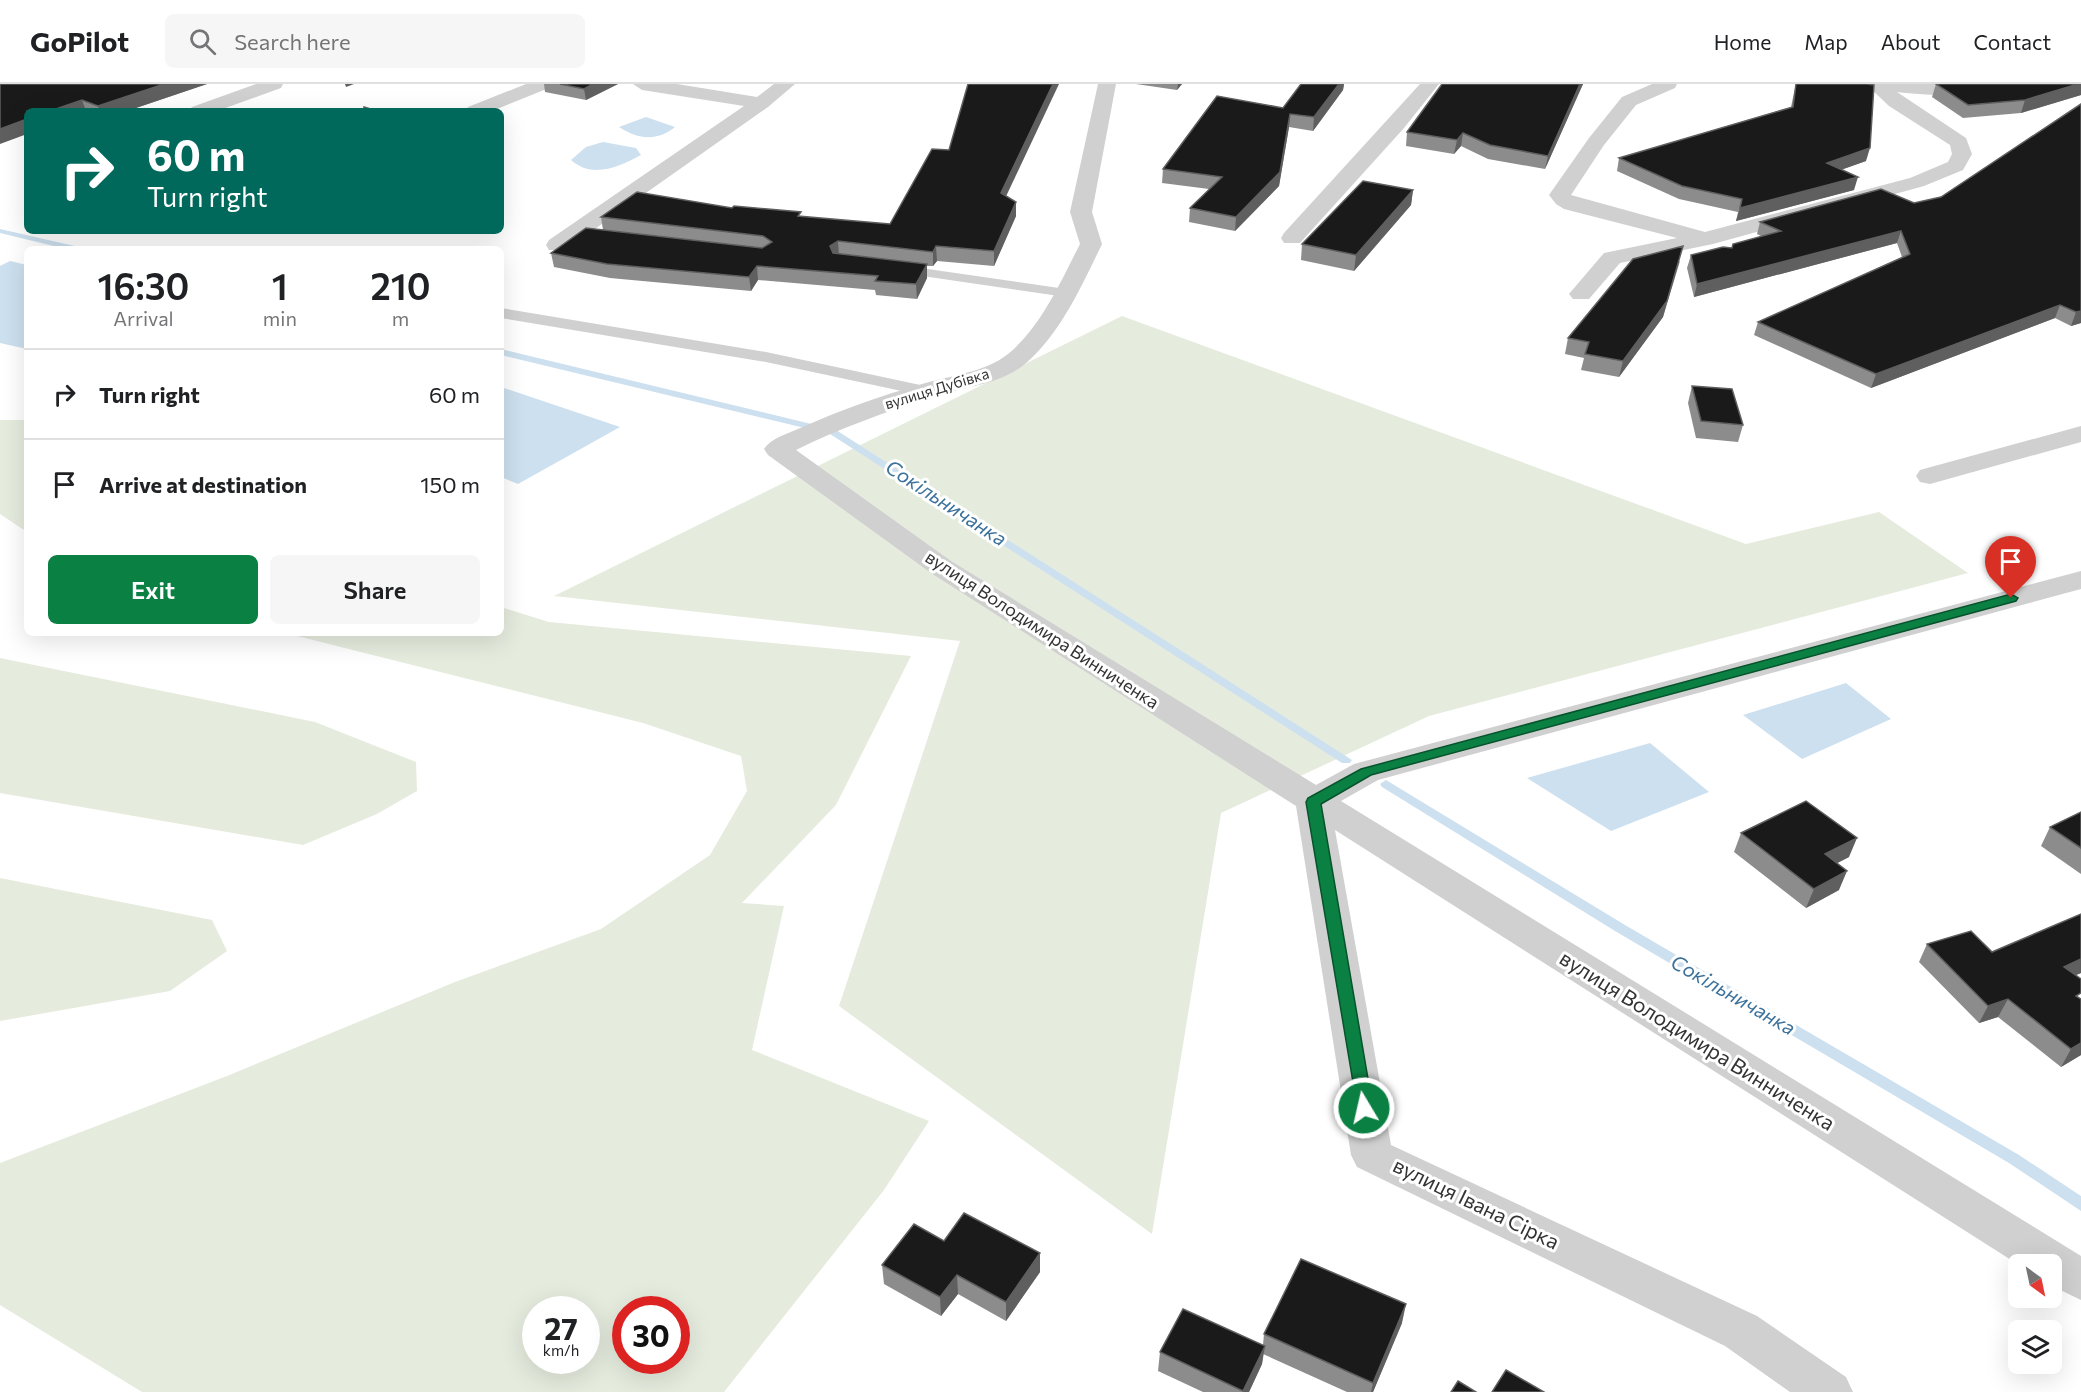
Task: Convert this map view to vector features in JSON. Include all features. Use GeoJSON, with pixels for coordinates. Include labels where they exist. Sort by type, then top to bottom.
{"type":"FeatureCollection","features":[{"type":"Feature","properties":{"kind":"street"},"geometry":{"type":"LineString","coordinates":[[207,108],[274,84]]}},
{"type":"Feature","properties":{"kind":"street"},"geometry":{"type":"LineString","coordinates":[[482,108],[542,84]]}},
{"type":"Feature","properties":{"kind":"street"},"geometry":{"type":"LineString","coordinates":[[642,84],[761,103]]}},
{"type":"Feature","properties":{"kind":"street"},"geometry":{"type":"LineString","coordinates":[[564,239],[786,84]]}},
{"type":"Feature","properties":{"kind":"street","name":"вулиця Дубівка"},"geometry":{"type":"LineString","coordinates":[[777,449],[823,425],[925,391],[992,374],[1025,351],[1066,294],[1091,244],[1081,212],[1107,84]]}},
{"type":"Feature","properties":{"kind":"street"},"geometry":{"type":"LineString","coordinates":[[1292,238],[1397,124],[1430,84]]}},
{"type":"Feature","properties":{"kind":"street"},"geometry":{"type":"LineString","coordinates":[[1668,84],[1629,101],[1596,142],[1560,195],[1563,200],[1572,204],[1705,239]]}},
{"type":"Feature","properties":{"kind":"street"},"geometry":{"type":"LineString","coordinates":[[1581,294],[1612,258],[1705,239],[1917,182],[1956,166],[1962,154],[1959,142],[1896,102],[1877,84]]}},
{"type":"Feature","properties":{"kind":"street"},"geometry":{"type":"LineString","coordinates":[[1877,84],[1923,89],[2002,88]]}},
{"type":"Feature","properties":{"kind":"street"},"geometry":{"type":"LineString","coordinates":[[1930,476],[2081,434]]}},
{"type":"Feature","properties":{"kind":"street","name":"вулиця Володимира Винниченка"},"geometry":{"type":"LineString","coordinates":[[777,449],[941,567],[1313,802],[2081,1280]]}},
{"type":"Feature","properties":{"kind":"street"},"geometry":{"type":"LineString","coordinates":[[1313,802],[1366,772],[2081,580]]}},
{"type":"Feature","properties":{"kind":"street","name":"вулиця Івана Сірка"},"geometry":{"type":"LineString","coordinates":[[1313,802],[1372,1155],[1741,1331],[1829,1392]]}},
{"type":"Feature","properties":{"kind":"lane"},"geometry":{"type":"LineString","coordinates":[[564,239],[593,237]]}},
{"type":"Feature","properties":{"kind":"lane"},"geometry":{"type":"LineString","coordinates":[[884,267],[962,276],[1066,294]]}},
{"type":"Feature","properties":{"kind":"lane"},"geometry":{"type":"LineString","coordinates":[[504,313],[766,357],[925,391]]}},
{"type":"Feature","properties":{"kind":"shaded area"},"geometry":{"type":"Polygon","coordinates":[[[1122,316],[1746,544],[1879,512],[1968,573],[1429,716],[1221,813],[1152,1234],[839,1006],[960,641],[554,596],[1122,316]]]}},
{"type":"Feature","properties":{"kind":"shaded area"},"geometry":{"type":"Polygon","coordinates":[[[0,420],[24,420],[24,530],[0,514],[0,420]]]}},
{"type":"Feature","properties":{"kind":"shaded area"},"geometry":{"type":"Polygon","coordinates":[[[504,608],[549,622],[911,656],[836,805],[742,903],[784,906],[752,1050],[929,1121],[884,1190],[724,1392],[142,1392],[0,1305],[0,1163],[227,1076],[455,982],[601,929],[710,855],[747,791],[741,756],[643,723],[297,636],[504,636],[504,608]]]}},
{"type":"Feature","properties":{"kind":"shaded area"},"geometry":{"type":"Polygon","coordinates":[[[0,658],[315,722],[416,762],[417,791],[377,814],[303,845],[0,793],[0,658]]]}},
{"type":"Feature","properties":{"kind":"shaded area"},"geometry":{"type":"Polygon","coordinates":[[[0,878],[212,920],[227,951],[170,991],[0,1021],[0,878]]]}},
{"type":"Feature","properties":{"kind":"water"},"geometry":{"type":"Polygon","coordinates":[[[646,117],[675,127],[662,135],[648,137],[633,134],[619,127],[646,117]]]}},
{"type":"Feature","properties":{"kind":"water"},"geometry":{"type":"Polygon","coordinates":[[[603,142],[636,148],[641,155],[624,164],[597,170],[579,166],[571,160],[586,147],[603,142]]]}},
{"type":"Feature","properties":{"kind":"water"},"geometry":{"type":"Polygon","coordinates":[[[10,261],[24,264],[24,348],[0,343],[0,266],[10,261]]]}},
{"type":"Feature","properties":{"kind":"water"},"geometry":{"type":"Polygon","coordinates":[[[504,388],[620,427],[518,484],[504,478],[504,388]]]}},
{"type":"Feature","properties":{"kind":"water"},"geometry":{"type":"Polygon","coordinates":[[[1846,683],[1891,719],[1802,759],[1743,715],[1846,683]]]}},
{"type":"Feature","properties":{"kind":"water"},"geometry":{"type":"Polygon","coordinates":[[[1650,743],[1709,792],[1611,831],[1527,778],[1650,743]]]}},
{"type":"Feature","properties":{"kind":"building"},"geometry":{"type":"Polygon","coordinates":[[[0,84],[164,84],[98,106],[82,100],[59,108],[24,108],[24,120],[0,129],[0,84]]]}},
{"type":"Feature","properties":{"kind":"building"},"geometry":{"type":"Polygon","coordinates":[[[560,84],[593,84],[584,89],[560,84]]]}},
{"type":"Feature","properties":{"kind":"building"},"geometry":{"type":"Polygon","coordinates":[[[968,84],[1053,84],[1001,193],[1016,202],[994,251],[936,246],[933,252],[838,241],[830,246],[833,253],[927,264],[916,284],[875,281],[878,276],[757,266],[749,277],[607,264],[551,253],[586,228],[762,248],[772,242],[763,236],[601,217],[637,192],[732,208],[734,206],[801,212],[798,216],[890,224],[932,149],[949,150],[968,84]]]}},
{"type":"Feature","properties":{"kind":"building"},"geometry":{"type":"Polygon","coordinates":[[[1301,84],[1339,84],[1314,117],[1290,114],[1280,172],[1236,217],[1190,208],[1222,177],[1163,169],[1217,96],[1283,108],[1301,84]]]}},
{"type":"Feature","properties":{"kind":"building"},"geometry":{"type":"Polygon","coordinates":[[[1442,84],[1580,84],[1548,156],[1490,145],[1463,133],[1457,140],[1407,132],[1442,84]]]}},
{"type":"Feature","properties":{"kind":"building"},"geometry":{"type":"Polygon","coordinates":[[[1796,84],[1874,85],[1870,148],[1827,163],[1858,177],[1740,208],[1742,199],[1682,186],[1619,158],[1793,107],[1796,84]]]}},
{"type":"Feature","properties":{"kind":"building"},"geometry":{"type":"Polygon","coordinates":[[[1936,84],[2078,84],[2025,100],[1968,105],[1936,84]]]}},
{"type":"Feature","properties":{"kind":"building"},"geometry":{"type":"Polygon","coordinates":[[[2081,104],[2081,311],[2076,312],[2060,305],[1876,374],[1758,322],[1910,254],[1901,231],[1697,284],[1691,255],[1723,247],[1732,248],[1733,244],[1781,231],[1760,222],[1881,189],[1914,203],[1941,197],[2081,104]]]}},
{"type":"Feature","properties":{"kind":"building"},"geometry":{"type":"Polygon","coordinates":[[[1363,181],[1413,190],[1356,255],[1302,244],[1363,181]]]}},
{"type":"Feature","properties":{"kind":"building"},"geometry":{"type":"Polygon","coordinates":[[[1683,246],[1667,301],[1623,361],[1585,354],[1589,342],[1568,338],[1633,259],[1683,246]]]}},
{"type":"Feature","properties":{"kind":"building"},"geometry":{"type":"Polygon","coordinates":[[[1692,386],[1732,389],[1743,425],[1701,421],[1692,386]]]}},
{"type":"Feature","properties":{"kind":"building"},"geometry":{"type":"Polygon","coordinates":[[[1806,801],[1857,838],[1825,854],[1847,871],[1814,889],[1741,833],[1806,801]]]}},
{"type":"Feature","properties":{"kind":"building"},"geometry":{"type":"Polygon","coordinates":[[[2081,812],[2081,848],[2050,827],[2081,812]]]}},
{"type":"Feature","properties":{"kind":"building"},"geometry":{"type":"Polygon","coordinates":[[[2081,914],[2081,959],[2064,967],[2081,979],[2081,993],[2076,996],[2081,999],[2081,1043],[2071,1049],[2008,999],[1988,1006],[1927,944],[1971,931],[1992,952],[2081,914]]]}},
{"type":"Feature","properties":{"kind":"building"},"geometry":{"type":"Polygon","coordinates":[[[964,1213],[1040,1253],[1006,1302],[957,1275],[940,1297],[882,1265],[914,1224],[944,1241],[964,1213]]]}},
{"type":"Feature","properties":{"kind":"building"},"geometry":{"type":"Polygon","coordinates":[[[1301,1259],[1406,1304],[1373,1383],[1264,1334],[1301,1259]]]}},
{"type":"Feature","properties":{"kind":"building"},"geometry":{"type":"Polygon","coordinates":[[[1183,1309],[1265,1346],[1243,1391],[1160,1352],[1183,1309]]]}},
{"type":"Feature","properties":{"kind":"building"},"geometry":{"type":"Polygon","coordinates":[[[1506,1370],[1544,1392],[1492,1392],[1506,1370]]]}},
{"type":"Feature","properties":{"kind":"building"},"geometry":{"type":"Polygon","coordinates":[[[1458,1381],[1476,1392],[1451,1392],[1458,1381]]]}},
{"type":"Feature","properties":{"kind":"waterway","name":"Сокільничанка"},"geometry":{"type":"LineString","coordinates":[[0,231],[63,246]]}},
{"type":"Feature","properties":{"kind":"waterway","name":"Сокільничанка"},"geometry":{"type":"LineString","coordinates":[[504,353],[833,432],[1346,760]]}},
{"type":"Feature","properties":{"kind":"waterway","name":"Сокільничанка"},"geometry":{"type":"LineString","coordinates":[[1386,784],[1620,928],[2014,1159],[2081,1204]]}},
{"type":"Feature","properties":{"kind":"route"},"geometry":{"type":"LineString","coordinates":[[1364,1108],[1313,802],[1366,772],[2011,598]]}}]}
